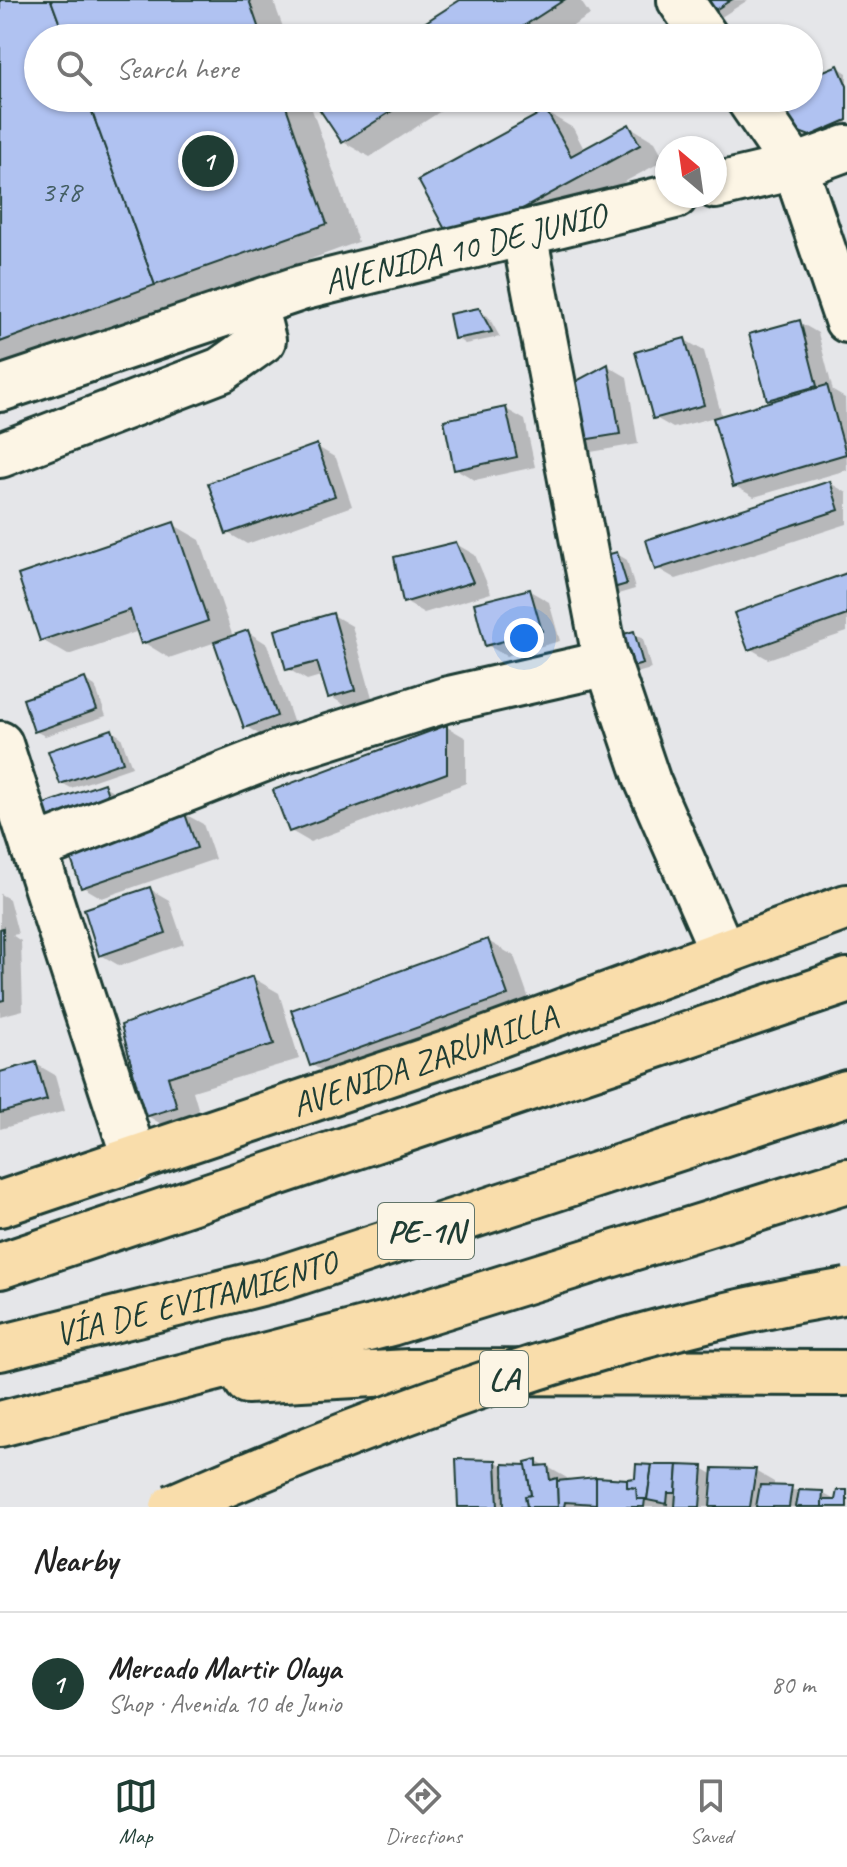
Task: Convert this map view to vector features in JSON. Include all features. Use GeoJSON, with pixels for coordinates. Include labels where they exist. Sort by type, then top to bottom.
{"type":"FeatureCollection","features":[{"type":"Feature","properties":{"kind":"main road","name":"AVENIDA ZARUMILLA"},"geometry":{"type":"LineString","coordinates":[[0,1204],[449,1053],[847,907]]}},
{"type":"Feature","properties":{"kind":"main road"},"geometry":{"type":"LineString","coordinates":[[0,1266],[847,981]]}},
{"type":"Feature","properties":{"kind":"main road","name":"VÍA DE EVITAMIENTO"},"geometry":{"type":"LineString","coordinates":[[0,1348],[281,1278],[847,1093]]}},
{"type":"Feature","properties":{"kind":"main road","name":"PE-1N"},"geometry":{"type":"LineString","coordinates":[[0,1424],[161,1385],[391,1323],[847,1181]]}},
{"type":"Feature","properties":{"kind":"main road","name":"LA"},"geometry":{"type":"LineString","coordinates":[[173,1507],[299,1452],[426,1404],[562,1360],[750,1307],[847,1291]]}},
{"type":"Feature","properties":{"kind":"main road"},"geometry":{"type":"LineString","coordinates":[[161,1385],[409,1372],[847,1373]]}},
{"type":"Feature","properties":{"kind":"street"},"geometry":{"type":"LineString","coordinates":[[680,0],[696,24]]}},
{"type":"Feature","properties":{"kind":"street"},"geometry":{"type":"LineString","coordinates":[[758,112],[795,167],[847,320]]}},
{"type":"Feature","properties":{"kind":"street"},"geometry":{"type":"LineString","coordinates":[[727,183],[795,167],[847,148]]}},
{"type":"Feature","properties":{"kind":"street","name":"AVENIDA 10 DE JUNIO"},"geometry":{"type":"LineString","coordinates":[[0,389],[301,288],[655,201]]}},
{"type":"Feature","properties":{"kind":"street"},"geometry":{"type":"LineString","coordinates":[[524,233],[608,663],[648,782],[723,953]]}},
{"type":"Feature","properties":{"kind":"street"},"geometry":{"type":"LineString","coordinates":[[0,455],[221,370],[263,340],[254,304]]}},
{"type":"Feature","properties":{"kind":"street"},"geometry":{"type":"LineString","coordinates":[[34,849],[281,752],[445,700],[608,663]]}},
{"type":"Feature","properties":{"kind":"street"},"geometry":{"type":"LineString","coordinates":[[0,744],[135,1160]]}},
{"type":"Feature","properties":{"kind":"building"},"geometry":{"type":"Polygon","coordinates":[[[0,0],[51,0],[60,24],[24,24],[24,112],[92,112],[155,285],[0,342],[0,0]]]}},
{"type":"Feature","properties":{"kind":"building"},"geometry":{"type":"Polygon","coordinates":[[[51,0],[249,0],[257,24],[60,24],[51,0]]]}},
{"type":"Feature","properties":{"kind":"building"},"geometry":{"type":"Polygon","coordinates":[[[460,0],[564,0],[527,24],[423,24],[460,0]]]}},
{"type":"Feature","properties":{"kind":"building"},"geometry":{"type":"Polygon","coordinates":[[[693,0],[731,0],[704,17],[693,0]]]}},
{"type":"Feature","properties":{"kind":"building"},"geometry":{"type":"Polygon","coordinates":[[[838,65],[847,86],[847,120],[810,136],[791,129],[778,112],[823,112],[823,71],[838,65]]]}},
{"type":"Feature","properties":{"kind":"building"},"geometry":{"type":"Polygon","coordinates":[[[92,112],[288,112],[327,224],[155,285],[92,112]]]}},
{"type":"Feature","properties":{"kind":"building"},"geometry":{"type":"Polygon","coordinates":[[[321,112],[390,112],[342,143],[321,112]]]}},
{"type":"Feature","properties":{"kind":"building"},"geometry":{"type":"Polygon","coordinates":[[[542,112],[547,112],[571,156],[629,124],[640,145],[454,246],[418,180],[542,112]]]}},
{"type":"Feature","properties":{"kind":"building"},"geometry":{"type":"Polygon","coordinates":[[[479,308],[492,332],[454,339],[449,314],[479,308]]]}},
{"type":"Feature","properties":{"kind":"building"},"geometry":{"type":"Polygon","coordinates":[[[800,320],[817,386],[767,400],[749,334],[800,320]]]}},
{"type":"Feature","properties":{"kind":"building"},"geometry":{"type":"Polygon","coordinates":[[[685,338],[704,405],[653,419],[635,352],[685,338]]]}},
{"type":"Feature","properties":{"kind":"building"},"geometry":{"type":"Polygon","coordinates":[[[608,364],[620,434],[564,443],[569,385],[608,364]]]}},
{"type":"Feature","properties":{"kind":"building"},"geometry":{"type":"Polygon","coordinates":[[[827,385],[846,454],[733,487],[713,418],[827,385]]]}},
{"type":"Feature","properties":{"kind":"building"},"geometry":{"type":"Polygon","coordinates":[[[506,407],[517,457],[454,470],[444,420],[506,407]]]}},
{"type":"Feature","properties":{"kind":"building"},"geometry":{"type":"Polygon","coordinates":[[[317,444],[335,496],[226,534],[208,483],[317,444]]]}},
{"type":"Feature","properties":{"kind":"building"},"geometry":{"type":"Polygon","coordinates":[[[830,481],[839,510],[655,570],[646,540],[830,481]]]}},
{"type":"Feature","properties":{"kind":"building"},"geometry":{"type":"Polygon","coordinates":[[[174,522],[208,621],[141,644],[130,610],[40,641],[18,575],[174,522]]]}},
{"type":"Feature","properties":{"kind":"building"},"geometry":{"type":"Polygon","coordinates":[[[456,542],[473,582],[403,603],[394,557],[456,542]]]}},
{"type":"Feature","properties":{"kind":"building"},"geometry":{"type":"Polygon","coordinates":[[[617,552],[627,584],[572,600],[564,567],[617,552]]]}},
{"type":"Feature","properties":{"kind":"building"},"geometry":{"type":"Polygon","coordinates":[[[847,573],[847,615],[748,650],[734,613],[847,573]]]}},
{"type":"Feature","properties":{"kind":"building"},"geometry":{"type":"Polygon","coordinates":[[[530,589],[542,631],[485,646],[474,603],[530,589]]]}},
{"type":"Feature","properties":{"kind":"building"},"geometry":{"type":"Polygon","coordinates":[[[333,613],[355,690],[328,698],[317,662],[286,670],[275,630],[333,613]]]}},
{"type":"Feature","properties":{"kind":"building"},"geometry":{"type":"Polygon","coordinates":[[[248,630],[277,716],[244,728],[214,642],[248,630]]]}},
{"type":"Feature","properties":{"kind":"building"},"geometry":{"type":"Polygon","coordinates":[[[634,631],[643,664],[589,679],[580,647],[634,631]]]}},
{"type":"Feature","properties":{"kind":"building"},"geometry":{"type":"Polygon","coordinates":[[[85,678],[97,710],[34,732],[23,699],[85,678]]]}},
{"type":"Feature","properties":{"kind":"building"},"geometry":{"type":"Polygon","coordinates":[[[447,725],[447,773],[289,832],[273,790],[447,725]]]}},
{"type":"Feature","properties":{"kind":"building"},"geometry":{"type":"Polygon","coordinates":[[[112,729],[123,762],[60,784],[48,751],[112,729]]]}},
{"type":"Feature","properties":{"kind":"building"},"geometry":{"type":"Polygon","coordinates":[[[104,783],[115,816],[52,838],[41,805],[104,783]]]}},
{"type":"Feature","properties":{"kind":"building"},"geometry":{"type":"Polygon","coordinates":[[[184,811],[197,848],[81,888],[68,850],[184,811]]]}},
{"type":"Feature","properties":{"kind":"building"},"geometry":{"type":"Polygon","coordinates":[[[150,887],[166,933],[99,956],[84,909],[150,887]]]}},
{"type":"Feature","properties":{"kind":"building"},"geometry":{"type":"Polygon","coordinates":[[[3,928],[4,1000],[0,1001],[0,929],[3,928]]]}},
{"type":"Feature","properties":{"kind":"building"},"geometry":{"type":"Polygon","coordinates":[[[488,939],[508,995],[310,1066],[291,1010],[488,939]]]}},
{"type":"Feature","properties":{"kind":"building"},"geometry":{"type":"Polygon","coordinates":[[[253,976],[274,1044],[168,1077],[177,1107],[145,1117],[121,1025],[253,976]]]}},
{"type":"Feature","properties":{"kind":"building"},"geometry":{"type":"Polygon","coordinates":[[[36,1062],[47,1100],[0,1113],[0,1072],[36,1062]]]}},
{"type":"Feature","properties":{"kind":"building"},"geometry":{"type":"Polygon","coordinates":[[[456,1459],[496,1460],[498,1507],[458,1507],[456,1459]]]}},
{"type":"Feature","properties":{"kind":"building"},"geometry":{"type":"Polygon","coordinates":[[[537,1459],[537,1466],[548,1465],[550,1480],[557,1478],[558,1507],[527,1507],[525,1496],[531,1495],[525,1462],[537,1459]]]}},
{"type":"Feature","properties":{"kind":"building"},"geometry":{"type":"Polygon","coordinates":[[[503,1464],[526,1465],[531,1495],[525,1496],[527,1507],[504,1507],[503,1464]]]}},
{"type":"Feature","properties":{"kind":"building"},"geometry":{"type":"Polygon","coordinates":[[[636,1464],[652,1465],[647,1500],[637,1499],[636,1488],[627,1487],[627,1479],[635,1478],[636,1464]]]}},
{"type":"Feature","properties":{"kind":"building"},"geometry":{"type":"Polygon","coordinates":[[[652,1465],[678,1465],[676,1493],[668,1493],[667,1504],[647,1500],[652,1465]]]}},
{"type":"Feature","properties":{"kind":"building"},"geometry":{"type":"Polygon","coordinates":[[[678,1465],[703,1466],[700,1507],[675,1507],[678,1465]]]}},
{"type":"Feature","properties":{"kind":"building"},"geometry":{"type":"Polygon","coordinates":[[[713,1468],[756,1469],[750,1507],[710,1507],[713,1468]]]}},
{"type":"Feature","properties":{"kind":"building"},"geometry":{"type":"Polygon","coordinates":[[[596,1477],[627,1479],[627,1487],[636,1488],[637,1499],[645,1499],[644,1507],[596,1507],[596,1477]]]}},
{"type":"Feature","properties":{"kind":"building"},"geometry":{"type":"Polygon","coordinates":[[[596,1477],[596,1504],[565,1502],[564,1507],[558,1507],[557,1481],[596,1477]]]}},
{"type":"Feature","properties":{"kind":"building"},"geometry":{"type":"Polygon","coordinates":[[[760,1485],[792,1486],[789,1507],[756,1507],[760,1485]]]}},
{"type":"Feature","properties":{"kind":"building"},"geometry":{"type":"Polygon","coordinates":[[[799,1490],[823,1491],[822,1507],[796,1507],[799,1490]]]}},
{"type":"Feature","properties":{"kind":"building"},"geometry":{"type":"Polygon","coordinates":[[[837,1490],[847,1490],[847,1507],[822,1507],[822,1500],[835,1500],[837,1490]]]}},
{"type":"Feature","properties":{"kind":"place","name":"Mercado Martir Olaya"},"geometry":{"type":"Point","coordinates":[208,161]}}]}
